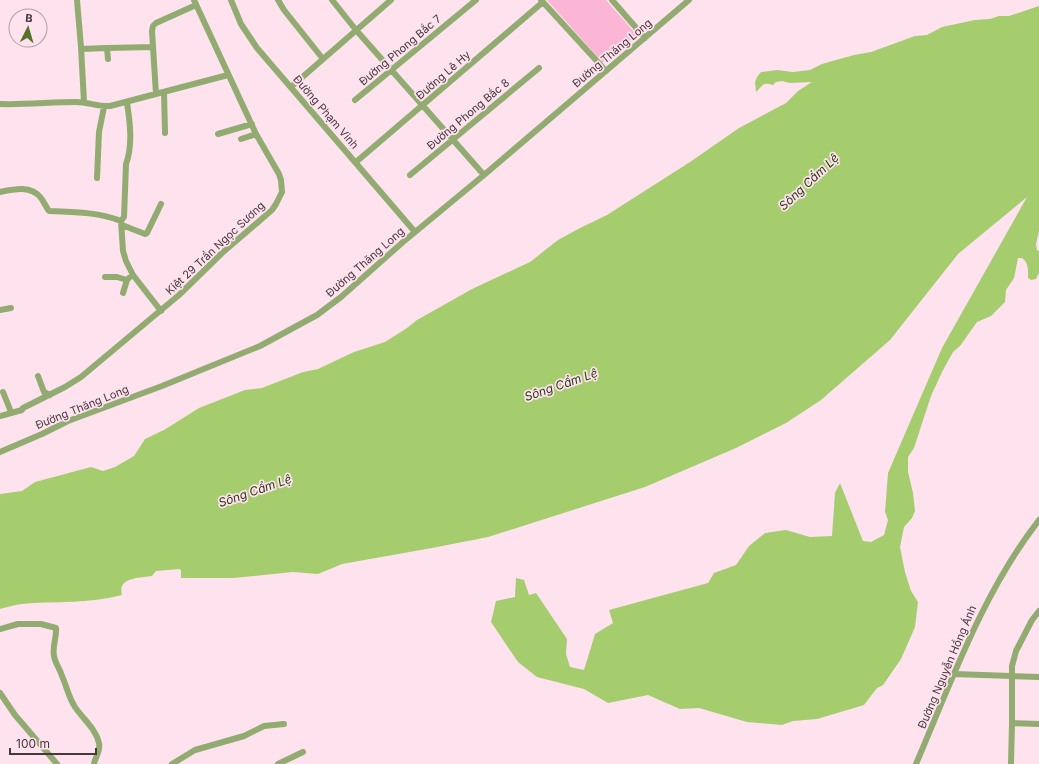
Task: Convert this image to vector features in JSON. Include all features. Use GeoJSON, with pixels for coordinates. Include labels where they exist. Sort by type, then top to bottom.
{"type":"FeatureCollection","features":[{"type":"Feature","properties":{"kind":"street"},"geometry":{"type":"LineString","coordinates":[[76,0],[84,102]]}},
{"type":"Feature","properties":{"kind":"street","name":"Đường Phạm Vinh"},"geometry":{"type":"LineString","coordinates":[[231,0],[236,15],[248,37],[415,232]]}},
{"type":"Feature","properties":{"kind":"street"},"geometry":{"type":"LineString","coordinates":[[278,0],[284,10],[323,59]]}},
{"type":"Feature","properties":{"kind":"street"},"geometry":{"type":"LineString","coordinates":[[332,0],[356,30],[484,176]]}},
{"type":"Feature","properties":{"kind":"street"},"geometry":{"type":"LineString","coordinates":[[291,87],[391,0]]}},
{"type":"Feature","properties":{"kind":"street","name":"Đường Phong Bắc 7"},"geometry":{"type":"LineString","coordinates":[[355,100],[476,0]]}},
{"type":"Feature","properties":{"kind":"street"},"geometry":{"type":"LineString","coordinates":[[612,0],[645,38]]}},
{"type":"Feature","properties":{"kind":"street","name":"Đường Thăng Long"},"geometry":{"type":"LineString","coordinates":[[0,452],[68,421],[222,362],[284,334],[317,314],[341,297],[415,232],[484,176],[689,0]]}},
{"type":"Feature","properties":{"kind":"street"},"geometry":{"type":"LineString","coordinates":[[542,1],[606,71]]}},
{"type":"Feature","properties":{"kind":"street","name":"Đường Lê Hy"},"geometry":{"type":"LineString","coordinates":[[356,162],[542,1]]}},
{"type":"Feature","properties":{"kind":"street"},"geometry":{"type":"LineString","coordinates":[[156,94],[152,31],[153,26],[195,3]]}},
{"type":"Feature","properties":{"kind":"street","name":"Kiệt 29 Trần Ngọc Sương"},"geometry":{"type":"LineString","coordinates":[[0,416],[23,409],[81,378],[161,311],[222,253],[272,210],[282,192],[281,180],[256,134],[195,3]]}},
{"type":"Feature","properties":{"kind":"street"},"geometry":{"type":"LineString","coordinates":[[81,49],[153,47]]}},
{"type":"Feature","properties":{"kind":"street"},"geometry":{"type":"LineString","coordinates":[[108,48],[108,59]]}},
{"type":"Feature","properties":{"kind":"street","name":"Đường Phong Bắc 8"},"geometry":{"type":"LineString","coordinates":[[410,175],[539,68]]}},
{"type":"Feature","properties":{"kind":"street"},"geometry":{"type":"LineString","coordinates":[[0,104],[84,102],[104,107],[127,103],[228,75]]}},
{"type":"Feature","properties":{"kind":"street"},"geometry":{"type":"LineString","coordinates":[[164,92],[165,133]]}},
{"type":"Feature","properties":{"kind":"street"},"geometry":{"type":"LineString","coordinates":[[127,103],[130,148],[129,157],[126,164],[124,217],[121,223],[123,251],[133,275],[161,311]]}},
{"type":"Feature","properties":{"kind":"street"},"geometry":{"type":"LineString","coordinates":[[97,178],[100,132],[104,107]]}},
{"type":"Feature","properties":{"kind":"street"},"geometry":{"type":"LineString","coordinates":[[218,134],[252,124]]}},
{"type":"Feature","properties":{"kind":"street"},"geometry":{"type":"LineString","coordinates":[[241,139],[256,134]]}},
{"type":"Feature","properties":{"kind":"street"},"geometry":{"type":"LineString","coordinates":[[0,192],[27,189],[33,190],[37,193],[49,211],[107,215],[144,234],[147,233],[161,204]]}},
{"type":"Feature","properties":{"kind":"street"},"geometry":{"type":"LineString","coordinates":[[123,293],[127,280],[133,275]]}},
{"type":"Feature","properties":{"kind":"street"},"geometry":{"type":"LineString","coordinates":[[106,277],[117,276],[127,280]]}},
{"type":"Feature","properties":{"kind":"street"},"geometry":{"type":"LineString","coordinates":[[0,310],[11,308]]}},
{"type":"Feature","properties":{"kind":"street"},"geometry":{"type":"LineString","coordinates":[[38,376],[44,392],[50,395]]}},
{"type":"Feature","properties":{"kind":"street"},"geometry":{"type":"LineString","coordinates":[[3,392],[10,412]]}},
{"type":"Feature","properties":{"kind":"street","name":"Đường Nguyễn Hồng Ánh"},"geometry":{"type":"LineString","coordinates":[[916,764],[972,631],[985,605],[1010,562],[1039,520]]}},
{"type":"Feature","properties":{"kind":"street"},"geometry":{"type":"LineString","coordinates":[[1011,764],[1012,666],[1016,651],[1032,620],[1039,611]]}},
{"type":"Feature","properties":{"kind":"street"},"geometry":{"type":"LineString","coordinates":[[0,629],[18,624],[41,624],[56,628],[57,632],[53,647],[54,656],[62,675],[67,694],[89,724],[99,743],[94,764]]}},
{"type":"Feature","properties":{"kind":"street"},"geometry":{"type":"LineString","coordinates":[[954,674],[1039,677]]}},
{"type":"Feature","properties":{"kind":"street"},"geometry":{"type":"LineString","coordinates":[[0,693],[15,715],[57,764]]}},
{"type":"Feature","properties":{"kind":"street"},"geometry":{"type":"LineString","coordinates":[[1012,723],[1039,724]]}},
{"type":"Feature","properties":{"kind":"street"},"geometry":{"type":"LineString","coordinates":[[172,764],[195,750],[244,736],[264,726],[284,724]]}},
{"type":"Feature","properties":{"kind":"street"},"geometry":{"type":"LineString","coordinates":[[278,764],[303,752]]}},
{"type":"Feature","properties":{"kind":"shaded area"},"geometry":{"type":"Polygon","coordinates":[[[547,0],[606,0],[635,33],[635,37],[604,62],[602,62],[547,0]]]}},
{"type":"Feature","properties":{"kind":"water","name":"Sông Cẩm Lệ"},"geometry":{"type":"Polygon","coordinates":[[[1039,6],[1039,231],[1036,244],[1037,250],[1039,251],[1039,273],[1036,279],[1031,280],[1028,278],[1028,267],[1026,262],[1022,258],[1018,258],[1014,278],[1006,290],[1005,302],[991,316],[977,322],[960,346],[953,352],[931,396],[914,448],[908,457],[908,472],[913,493],[915,511],[912,518],[904,527],[900,547],[905,572],[911,591],[918,602],[915,627],[901,659],[883,685],[877,688],[864,705],[817,719],[793,721],[782,725],[747,722],[699,708],[680,709],[648,695],[608,703],[584,689],[537,677],[518,662],[491,622],[496,601],[515,597],[516,578],[524,580],[529,595],[536,593],[567,639],[566,654],[570,667],[584,670],[595,634],[613,623],[609,610],[708,583],[714,573],[736,565],[749,546],[765,533],[786,530],[810,537],[832,536],[835,493],[840,483],[863,541],[871,542],[884,535],[888,520],[885,512],[888,473],[942,348],[1027,197],[958,254],[890,340],[821,400],[786,423],[736,448],[645,487],[488,537],[342,564],[318,574],[293,572],[233,578],[181,578],[180,569],[156,571],[152,576],[136,578],[126,582],[121,589],[122,595],[110,598],[85,601],[21,604],[0,609],[0,494],[22,491],[35,482],[91,467],[103,471],[115,467],[134,456],[145,439],[164,430],[199,408],[245,390],[262,388],[303,372],[318,369],[354,352],[385,342],[417,320],[472,289],[530,262],[558,240],[607,215],[690,162],[739,128],[786,103],[798,91],[812,82],[776,82],[773,85],[763,85],[756,92],[755,82],[761,72],[777,70],[793,72],[810,70],[822,64],[871,52],[915,36],[927,35],[942,27],[975,20],[990,19],[999,16],[1009,16],[1039,6]]]}}]}
